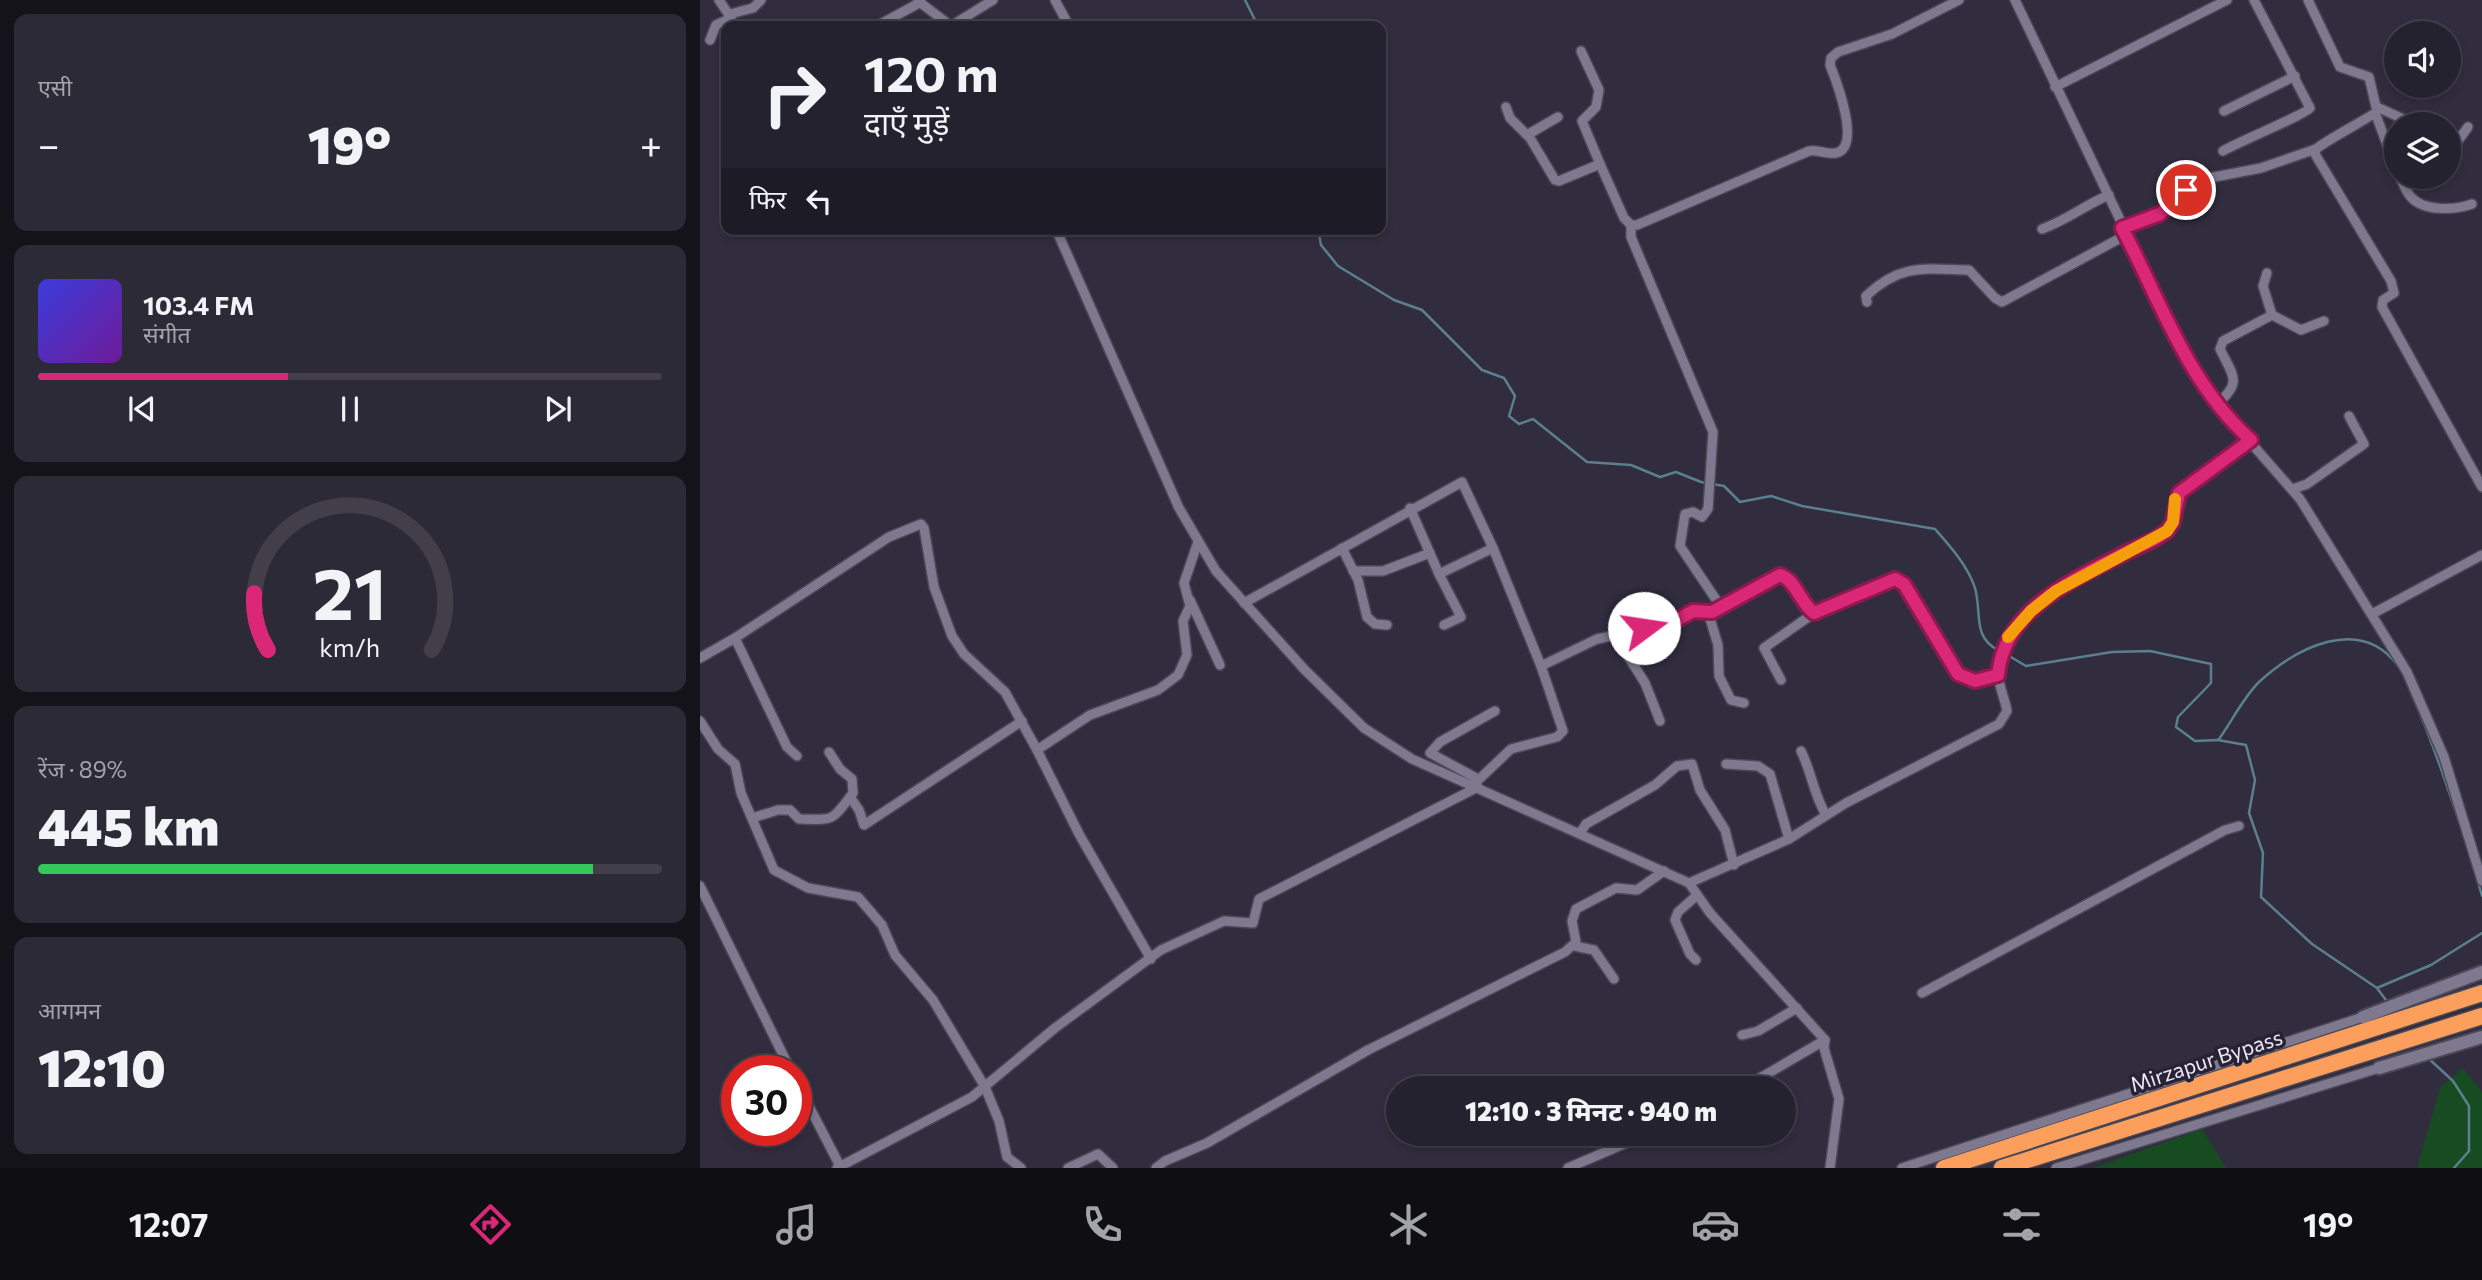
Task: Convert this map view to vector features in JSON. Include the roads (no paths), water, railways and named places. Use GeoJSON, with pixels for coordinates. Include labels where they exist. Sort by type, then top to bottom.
{"type":"FeatureCollection","features":[{"type":"Feature","properties":{"kind":"highway","name":"Mirzapur Bypass"},"geometry":{"type":"LineString","coordinates":[[1944,1168],[2482,993]]}},
{"type":"Feature","properties":{"kind":"highway"},"geometry":{"type":"LineString","coordinates":[[2002,1168],[2482,1016]]}},
{"type":"Feature","properties":{"kind":"street"},"geometry":{"type":"LineString","coordinates":[[719,0],[732,19],[753,8],[761,0]]}},
{"type":"Feature","properties":{"kind":"street"},"geometry":{"type":"LineString","coordinates":[[959,21],[993,0]]}},
{"type":"Feature","properties":{"kind":"street"},"geometry":{"type":"LineString","coordinates":[[1055,0],[1066,21]]}},
{"type":"Feature","properties":{"kind":"street"},"geometry":{"type":"LineString","coordinates":[[1631,225],[1809,151],[1837,153],[1843,149],[1846,118],[1830,65],[1831,58],[1838,52],[1892,34],[1959,0]]}},
{"type":"Feature","properties":{"kind":"street"},"geometry":{"type":"LineString","coordinates":[[2015,0],[2179,343],[2217,404],[2293,489],[2407,672],[2444,757],[2482,881]]}},
{"type":"Feature","properties":{"kind":"street"},"geometry":{"type":"LineString","coordinates":[[2055,87],[2227,0]]}},
{"type":"Feature","properties":{"kind":"street"},"geometry":{"type":"LineString","coordinates":[[2223,151],[2266,128],[2308,112],[2309,105],[2255,0]]}},
{"type":"Feature","properties":{"kind":"street"},"geometry":{"type":"LineString","coordinates":[[2308,0],[2337,62],[2344,69],[2369,77],[2384,134]]}},
{"type":"Feature","properties":{"kind":"street"},"geometry":{"type":"LineString","coordinates":[[885,21],[919,1],[945,21]]}},
{"type":"Feature","properties":{"kind":"street"},"geometry":{"type":"LineString","coordinates":[[710,40],[716,25],[721,23]]}},
{"type":"Feature","properties":{"kind":"street"},"geometry":{"type":"LineString","coordinates":[[1581,51],[1598,90],[1596,107],[1582,121],[1624,218],[1631,225],[1631,237],[1713,432],[1708,509],[1702,517],[1693,512],[1685,514],[1680,546],[1721,607]]}},
{"type":"Feature","properties":{"kind":"street"},"geometry":{"type":"LineString","coordinates":[[2224,111],[2295,76]]}},
{"type":"Feature","properties":{"kind":"street"},"geometry":{"type":"LineString","coordinates":[[1506,107],[1556,180],[1601,164]]}},
{"type":"Feature","properties":{"kind":"street"},"geometry":{"type":"LineString","coordinates":[[1867,302],[1866,296],[1891,276],[1923,267],[1969,270],[2002,302],[2124,231],[2160,214],[2204,179],[2261,168],[2316,149],[2348,126],[2376,111],[2384,114]]}},
{"type":"Feature","properties":{"kind":"street"},"geometry":{"type":"LineString","coordinates":[[1527,135],[1558,117]]}},
{"type":"Feature","properties":{"kind":"street"},"geometry":{"type":"LineString","coordinates":[[2461,137],[2469,127]]}},
{"type":"Feature","properties":{"kind":"street"},"geometry":{"type":"LineString","coordinates":[[2316,149],[2317,158],[2335,182],[2394,287],[2394,293],[2383,300],[2382,307],[2482,487]]}},
{"type":"Feature","properties":{"kind":"street"},"geometry":{"type":"LineString","coordinates":[[2406,189],[2418,202],[2450,210],[2472,204]]}},
{"type":"Feature","properties":{"kind":"street"},"geometry":{"type":"LineString","coordinates":[[2042,229],[2066,220],[2082,206],[2109,195]]}},
{"type":"Feature","properties":{"kind":"street"},"geometry":{"type":"LineString","coordinates":[[1059,235],[1178,508],[1199,541],[1206,558],[1248,601],[1313,679],[1364,728],[1395,750],[1476,784],[1689,883],[1696,896],[1825,1040],[1824,1048],[1839,1099],[1830,1168]]}},
{"type":"Feature","properties":{"kind":"street"},"geometry":{"type":"LineString","coordinates":[[2267,273],[2263,286],[2272,315],[2301,330],[2324,321]]}},
{"type":"Feature","properties":{"kind":"street"},"geometry":{"type":"LineString","coordinates":[[2217,404],[2232,391],[2235,380],[2220,349],[2221,343],[2272,315]]}},
{"type":"Feature","properties":{"kind":"street"},"geometry":{"type":"LineString","coordinates":[[2293,489],[2306,484],[2364,444],[2349,416]]}},
{"type":"Feature","properties":{"kind":"street"},"geometry":{"type":"LineString","coordinates":[[1689,883],[1789,839],[1826,816],[1999,724],[2007,711],[1998,675],[2003,647],[2031,611],[2071,582],[2167,531],[2173,522],[2179,493],[2251,440]]}},
{"type":"Feature","properties":{"kind":"street"},"geometry":{"type":"LineString","coordinates":[[812,1111],[842,1166],[972,1097],[1055,1028],[1161,950],[1220,922],[1253,923],[1259,899],[1476,784],[1511,749],[1557,737],[1563,731],[1541,666],[1493,548],[1462,482],[1410,508],[1248,601]]}},
{"type":"Feature","properties":{"kind":"street"},"geometry":{"type":"LineString","coordinates":[[1410,508],[1461,617],[1444,625]]}},
{"type":"Feature","properties":{"kind":"street"},"geometry":{"type":"LineString","coordinates":[[700,658],[889,537],[919,524],[924,528],[934,587],[952,636],[964,654],[1001,687],[1037,750],[1079,834],[1151,959]]}},
{"type":"Feature","properties":{"kind":"street"},"geometry":{"type":"LineString","coordinates":[[1199,541],[1184,590],[1220,665]]}},
{"type":"Feature","properties":{"kind":"street"},"geometry":{"type":"LineString","coordinates":[[1342,548],[1363,595],[1367,617],[1375,624],[1387,625]]}},
{"type":"Feature","properties":{"kind":"street"},"geometry":{"type":"LineString","coordinates":[[1440,574],[1493,548]]}},
{"type":"Feature","properties":{"kind":"street"},"geometry":{"type":"LineString","coordinates":[[1353,571],[1382,571],[1430,553]]}},
{"type":"Feature","properties":{"kind":"street"},"geometry":{"type":"LineString","coordinates":[[2372,614],[2482,555]]}},
{"type":"Feature","properties":{"kind":"street"},"geometry":{"type":"LineString","coordinates":[[1541,666],[1597,639],[1670,624],[1693,611],[1708,612],[1780,575],[1789,578],[1806,606],[1814,613]]}},
{"type":"Feature","properties":{"kind":"street"},"geometry":{"type":"LineString","coordinates":[[1781,680],[1764,648],[1814,613],[1895,579],[1904,584],[1958,674],[1975,681],[1998,675]]}},
{"type":"Feature","properties":{"kind":"street"},"geometry":{"type":"LineString","coordinates":[[1037,750],[1090,715],[1158,690],[1178,675],[1187,655],[1183,621],[1190,606],[1189,598]]}},
{"type":"Feature","properties":{"kind":"street"},"geometry":{"type":"LineString","coordinates":[[1708,612],[1718,645],[1719,676],[1731,700],[1744,703]]}},
{"type":"Feature","properties":{"kind":"street"},"geometry":{"type":"LineString","coordinates":[[1614,634],[1645,683],[1660,721]]}},
{"type":"Feature","properties":{"kind":"street"},"geometry":{"type":"LineString","coordinates":[[735,638],[786,747],[797,756]]}},
{"type":"Feature","properties":{"kind":"street"},"geometry":{"type":"LineString","coordinates":[[1476,784],[1430,753],[1440,742],[1495,711]]}},
{"type":"Feature","properties":{"kind":"street"},"geometry":{"type":"LineString","coordinates":[[700,721],[718,749],[735,764],[752,818],[774,870],[808,888],[850,894],[863,900],[883,925],[895,955],[933,1000],[985,1087],[999,1121],[1007,1157],[1021,1168]]}},
{"type":"Feature","properties":{"kind":"street"},"geometry":{"type":"LineString","coordinates":[[850,797],[859,810],[864,825],[1021,721]]}},
{"type":"Feature","properties":{"kind":"street"},"geometry":{"type":"LineString","coordinates":[[1801,751],[1809,767],[1814,796],[1826,816]]}},
{"type":"Feature","properties":{"kind":"street"},"geometry":{"type":"LineString","coordinates":[[752,818],[784,809],[790,810],[799,819],[830,820],[853,793],[851,775],[840,769],[830,752]]}},
{"type":"Feature","properties":{"kind":"street"},"geometry":{"type":"LineString","coordinates":[[1580,833],[1586,824],[1655,785],[1677,766],[1692,764],[1700,790],[1725,830],[1734,864]]}},
{"type":"Feature","properties":{"kind":"street"},"geometry":{"type":"LineString","coordinates":[[1727,765],[1758,766],[1770,775],[1789,839]]}},
{"type":"Feature","properties":{"kind":"street"},"geometry":{"type":"LineString","coordinates":[[1922,993],[2225,830],[2239,826]]}},
{"type":"Feature","properties":{"kind":"street"},"geometry":{"type":"LineString","coordinates":[[1574,946],[1576,937],[1572,917],[1576,909],[1616,888],[1637,890],[1664,871]]}},
{"type":"Feature","properties":{"kind":"street"},"geometry":{"type":"LineString","coordinates":[[700,886],[783,1055]]}},
{"type":"Feature","properties":{"kind":"street"},"geometry":{"type":"LineString","coordinates":[[1696,896],[1678,912],[1675,920],[1690,954],[1696,960]]}},
{"type":"Feature","properties":{"kind":"street"},"geometry":{"type":"LineString","coordinates":[[1156,1168],[1165,1161],[1207,1143],[1368,1050],[1574,946],[1594,950],[1614,979]]}},
{"type":"Feature","properties":{"kind":"street"},"geometry":{"type":"LineString","coordinates":[[1902,1168],[2363,1017],[2482,972]]}},
{"type":"Feature","properties":{"kind":"street"},"geometry":{"type":"LineString","coordinates":[[1742,1035],[1758,1031],[1797,1007]]}},
{"type":"Feature","properties":{"kind":"street"},"geometry":{"type":"LineString","coordinates":[[2056,1168],[2482,1037]]}},
{"type":"Feature","properties":{"kind":"street"},"geometry":{"type":"LineString","coordinates":[[1764,1076],[1825,1040]]}},
{"type":"Feature","properties":{"kind":"street"},"geometry":{"type":"LineString","coordinates":[[1568,1168],[1619,1146]]}},
{"type":"Feature","properties":{"kind":"street"},"geometry":{"type":"LineString","coordinates":[[1068,1168],[1098,1154],[1113,1168]]}},
{"type":"Feature","properties":{"kind":"waterway"},"geometry":{"type":"LineString","coordinates":[[1245,0],[1256,21]]}},
{"type":"Feature","properties":{"kind":"waterway"},"geometry":{"type":"LineString","coordinates":[[1319,235],[1321,245],[1338,266],[1394,300],[1422,310],[1482,370],[1504,378],[1515,396],[1509,416],[1519,424],[1533,419],[1587,462],[1631,465],[1660,477],[1676,472],[1701,482],[1724,486],[1740,502],[1771,496],[1802,506],[1935,529],[1968,572],[1977,597],[1981,631],[1990,645],[1998,650]]}},
{"type":"Feature","properties":{"kind":"waterway"},"geometry":{"type":"LineString","coordinates":[[2219,739],[2253,688],[2274,669],[2309,648],[2328,642],[2347,639],[2365,642],[2383,650],[2403,674],[2434,750],[2464,836]]}},
{"type":"Feature","properties":{"kind":"waterway"},"geometry":{"type":"LineString","coordinates":[[2004,653],[2026,666],[2112,652],[2150,651],[2211,664],[2211,683],[2178,717],[2176,727],[2195,741],[2218,740],[2246,745],[2255,780],[2249,813],[2263,853],[2261,897],[2312,944],[2377,988],[2388,1003]]}},
{"type":"Feature","properties":{"kind":"waterway"},"geometry":{"type":"LineString","coordinates":[[2478,882],[2482,896]]}},
{"type":"Feature","properties":{"kind":"waterway"},"geometry":{"type":"LineString","coordinates":[[2377,988],[2431,965],[2482,933]]}},
{"type":"Feature","properties":{"kind":"waterway"},"geometry":{"type":"LineString","coordinates":[[2427,1057],[2453,1081],[2469,1106],[2469,1151],[2454,1168]]}}]}
